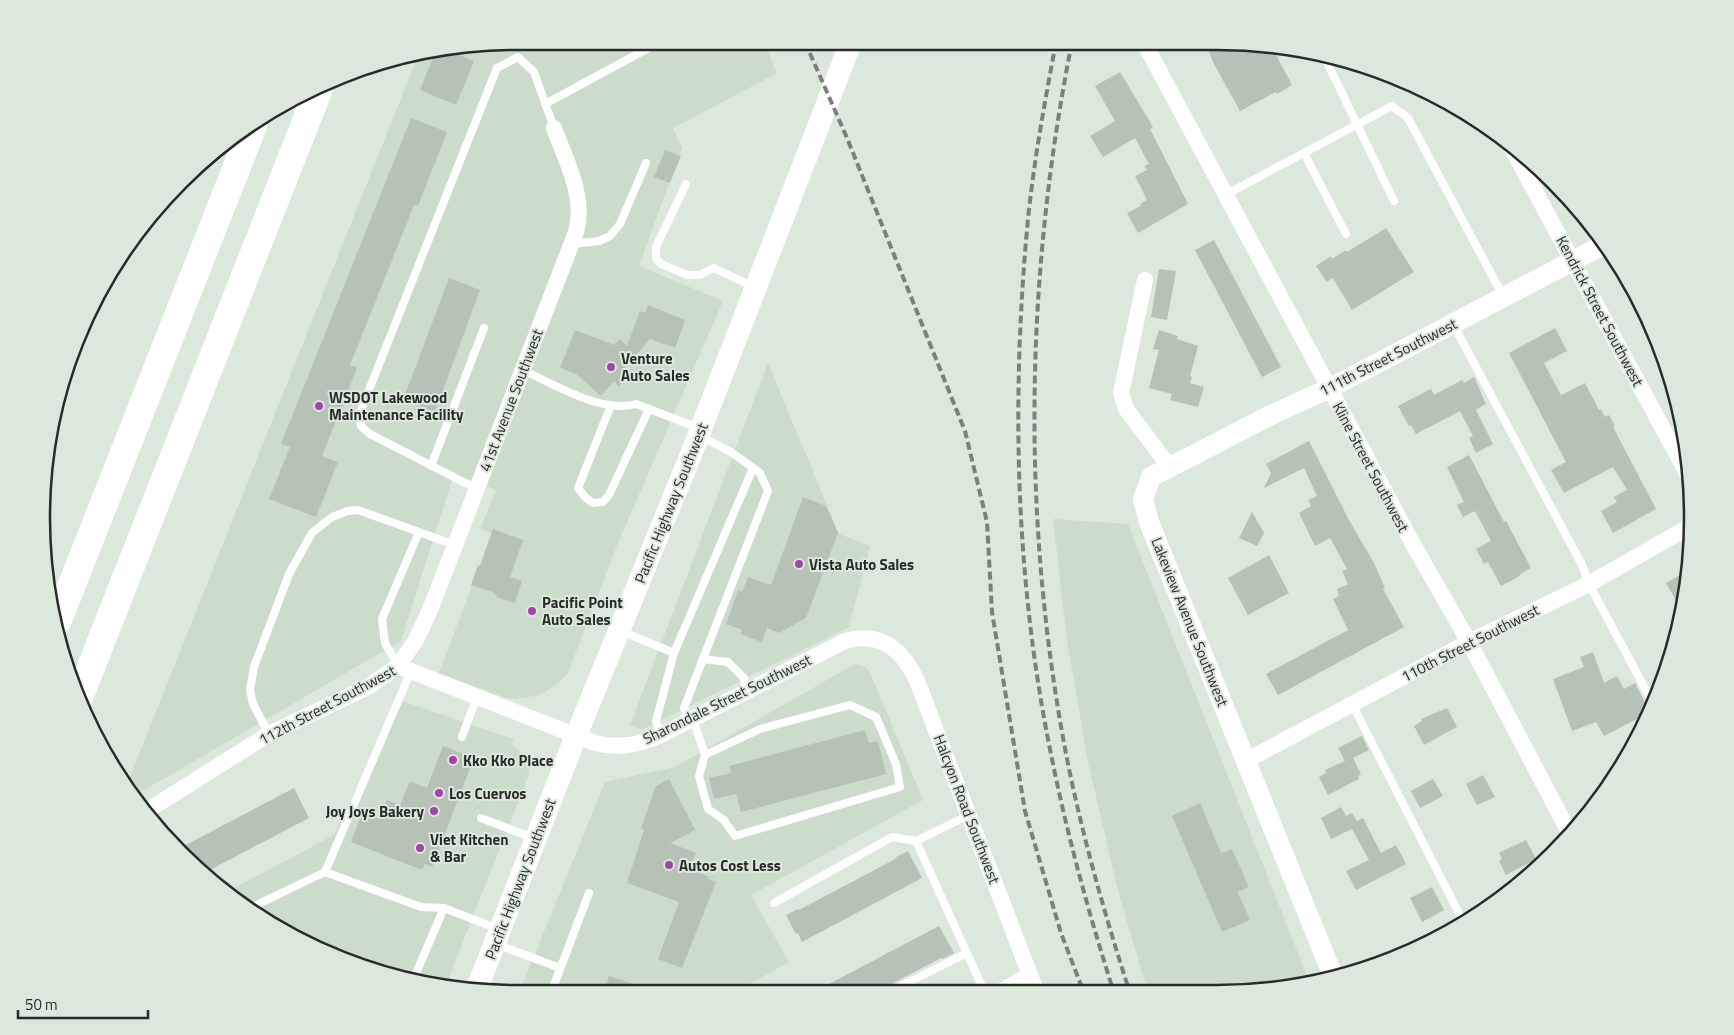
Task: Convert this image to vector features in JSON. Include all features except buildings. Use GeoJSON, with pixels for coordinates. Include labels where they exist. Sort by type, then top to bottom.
{"type":"FeatureCollection","features":[{"type":"Feature","properties":{"kind":"highway"},"geometry":{"type":"LineString","coordinates":[[83,688],[316,96]]}},
{"type":"Feature","properties":{"kind":"highway"},"geometry":{"type":"LineString","coordinates":[[60,614],[249,135]]}},
{"type":"Feature","properties":{"kind":"main road","name":"Pacific Highway Southwest"},"geometry":{"type":"LineString","coordinates":[[479,983],[576,736],[700,432],[848,50]]}},
{"type":"Feature","properties":{"kind":"street","name":"Kline Street Southwest"},"geometry":{"type":"LineString","coordinates":[[1148,50],[1414,546],[1469,642],[1567,827]]}},
{"type":"Feature","properties":{"kind":"street","name":"41st Avenue Southwest"},"geometry":{"type":"LineString","coordinates":[[405,668],[411,648],[422,628],[477,489],[579,223],[578,196],[574,180],[554,128]]}},
{"type":"Feature","properties":{"kind":"street","name":"Kendrick Street Southwest"},"geometry":{"type":"LineString","coordinates":[[1518,161],[1681,461]]}},
{"type":"Feature","properties":{"kind":"street","name":"111th Street Southwest"},"geometry":{"type":"LineString","coordinates":[[1169,466],[1330,388],[1598,248]]}},
{"type":"Feature","properties":{"kind":"street"},"geometry":{"type":"LineString","coordinates":[[1145,280],[1121,393],[1126,409],[1169,466]]}},
{"type":"Feature","properties":{"kind":"street","name":"Lakeview Avenue Southwest"},"geometry":{"type":"LineString","coordinates":[[1169,466],[1151,476],[1143,499],[1145,510],[1331,970]]}},
{"type":"Feature","properties":{"kind":"street","name":"110th Street Southwest"},"geometry":{"type":"LineString","coordinates":[[1247,760],[1469,642],[1589,584],[1684,530]]}},
{"type":"Feature","properties":{"kind":"street","name":"Sharondale Street Southwest"},"geometry":{"type":"LineString","coordinates":[[576,736],[595,743],[621,747],[642,743],[845,641],[859,639],[877,641]]}},
{"type":"Feature","properties":{"kind":"street","name":"Halcyon Road Southwest"},"geometry":{"type":"LineString","coordinates":[[877,641],[894,648],[911,669],[927,703],[1034,985]]}},
{"type":"Feature","properties":{"kind":"street","name":"112th Street Southwest"},"geometry":{"type":"LineString","coordinates":[[152,808],[269,734],[405,668],[576,736]]}},
{"type":"Feature","properties":{"kind":"street"},"geometry":{"type":"LineString","coordinates":[[1012,985],[1030,975]]}},
{"type":"Feature","properties":{"kind":"lane"},"geometry":{"type":"LineString","coordinates":[[546,104],[645,50]]}},
{"type":"Feature","properties":{"kind":"lane"},"geometry":{"type":"LineString","coordinates":[[477,489],[370,434],[361,426],[359,415],[497,68],[518,57],[534,72],[554,128]]}},
{"type":"Feature","properties":{"kind":"lane"},"geometry":{"type":"LineString","coordinates":[[1328,64],[1394,201]]}},
{"type":"Feature","properties":{"kind":"lane"},"geometry":{"type":"LineString","coordinates":[[1225,195],[1392,106],[1408,118],[1504,297]]}},
{"type":"Feature","properties":{"kind":"lane"},"geometry":{"type":"LineString","coordinates":[[1304,153],[1346,234]]}},
{"type":"Feature","properties":{"kind":"lane"},"geometry":{"type":"LineString","coordinates":[[572,244],[599,241],[610,236],[620,224],[646,163]]}},
{"type":"Feature","properties":{"kind":"lane"},"geometry":{"type":"LineString","coordinates":[[686,184],[656,247],[656,258],[661,264],[688,276],[700,275],[714,268],[756,288]]}},
{"type":"Feature","properties":{"kind":"lane"},"geometry":{"type":"LineString","coordinates":[[1452,324],[1582,565],[1589,584],[1648,695]]}},
{"type":"Feature","properties":{"kind":"lane"},"geometry":{"type":"LineString","coordinates":[[431,466],[484,328]]}},
{"type":"Feature","properties":{"kind":"lane"},"geometry":{"type":"LineString","coordinates":[[523,370],[575,395],[611,405],[627,407],[636,404],[650,409],[700,432],[760,472],[768,491],[684,708],[706,755],[699,776],[708,809],[724,820],[735,836],[900,787],[896,764],[876,717],[850,706],[760,729],[706,755]]}},
{"type":"Feature","properties":{"kind":"lane"},"geometry":{"type":"LineString","coordinates":[[611,405],[578,488],[593,503],[603,502],[610,495],[650,409]]}},
{"type":"Feature","properties":{"kind":"lane"},"geometry":{"type":"LineString","coordinates":[[661,735],[656,721],[674,653],[753,468]]}},
{"type":"Feature","properties":{"kind":"lane"},"geometry":{"type":"LineString","coordinates":[[269,734],[253,704],[250,690],[254,667],[289,574],[312,533],[332,517],[348,511],[358,510],[455,545]]}},
{"type":"Feature","properties":{"kind":"lane"},"geometry":{"type":"LineString","coordinates":[[256,905],[325,872],[405,668],[385,642],[382,619],[419,532]]}},
{"type":"Feature","properties":{"kind":"lane"},"geometry":{"type":"LineString","coordinates":[[619,631],[674,653]]}},
{"type":"Feature","properties":{"kind":"lane"},"geometry":{"type":"LineString","coordinates":[[703,659],[728,662],[744,678],[746,692]]}},
{"type":"Feature","properties":{"kind":"lane"},"geometry":{"type":"LineString","coordinates":[[462,737],[477,697]]}},
{"type":"Feature","properties":{"kind":"lane"},"geometry":{"type":"LineString","coordinates":[[1352,704],[1460,916]]}},
{"type":"Feature","properties":{"kind":"lane"},"geometry":{"type":"LineString","coordinates":[[774,903],[892,837],[916,841],[969,815]]}},
{"type":"Feature","properties":{"kind":"lane"},"geometry":{"type":"LineString","coordinates":[[481,818],[535,839]]}},
{"type":"Feature","properties":{"kind":"lane"},"geometry":{"type":"LineString","coordinates":[[916,841],[981,985]]}},
{"type":"Feature","properties":{"kind":"lane"},"geometry":{"type":"LineString","coordinates":[[325,872],[421,907],[444,908],[560,968]]}},
{"type":"Feature","properties":{"kind":"lane"},"geometry":{"type":"LineString","coordinates":[[554,985],[588,893]]}},
{"type":"Feature","properties":{"kind":"lane"},"geometry":{"type":"LineString","coordinates":[[416,974],[444,908]]}},
{"type":"Feature","properties":{"kind":"lane"},"geometry":{"type":"LineString","coordinates":[[903,985],[967,952]]}},
{"type":"Feature","properties":{"kind":"shaded area"},"geometry":{"type":"Polygon","coordinates":[[[767,50],[777,73],[673,128],[682,148],[639,266],[723,301],[618,543],[568,673],[560,682],[540,695],[517,699],[506,698],[439,673],[492,533],[480,529],[496,490],[454,474],[401,641],[140,792],[130,778],[416,62],[456,54],[487,51],[767,50]]]}},
{"type":"Feature","properties":{"kind":"shaded area"},"geometry":{"type":"Polygon","coordinates":[[[768,363],[839,534],[870,546],[849,627],[641,730],[630,725],[768,363]]]}},
{"type":"Feature","properties":{"kind":"shaded area"},"geometry":{"type":"Polygon","coordinates":[[[1053,519],[1128,524],[1307,976],[1247,984],[1146,985],[1118,891],[1088,762],[1067,641],[1053,519]]]}},
{"type":"Feature","properties":{"kind":"shaded area"},"geometry":{"type":"Polygon","coordinates":[[[855,664],[864,666],[870,672],[923,800],[751,895],[789,962],[748,985],[522,985],[605,782],[675,767],[855,664]]]}},
{"type":"Feature","properties":{"kind":"shaded area"},"geometry":{"type":"Polygon","coordinates":[[[399,700],[514,739],[512,745],[524,754],[529,768],[528,777],[448,980],[397,969],[339,949],[311,937],[284,922],[234,888],[334,835],[399,700]]]}},
{"type":"Feature","properties":{"kind":"railway"},"geometry":{"type":"LineString","coordinates":[[808,50],[847,138],[965,431],[987,522],[992,612],[1025,811],[1061,933],[1081,985]]}},
{"type":"Feature","properties":{"kind":"railway"},"geometry":{"type":"LineString","coordinates":[[1055,50],[1033,175],[1023,286],[1018,420],[1023,555],[1039,688],[1051,754],[1079,874],[1112,985]]}},
{"type":"Feature","properties":{"kind":"railway"},"geometry":{"type":"LineString","coordinates":[[1071,50],[1056,132],[1037,314],[1034,406],[1036,497],[1042,588],[1053,679],[1069,769],[1096,882],[1128,985]]}},
{"type":"Feature","properties":{"kind":"place","name":"Venture Auto Sales"},"geometry":{"type":"Point","coordinates":[611,367]}},
{"type":"Feature","properties":{"kind":"place","name":"WSDOT Lakewood Maintenance Facility"},"geometry":{"type":"Point","coordinates":[319,406]}},
{"type":"Feature","properties":{"kind":"place","name":"Vista Auto Sales"},"geometry":{"type":"Point","coordinates":[799,564]}},
{"type":"Feature","properties":{"kind":"place","name":"Pacific Point Auto Sales"},"geometry":{"type":"Point","coordinates":[532,611]}},
{"type":"Feature","properties":{"kind":"place","name":"Kko Kko Place"},"geometry":{"type":"Point","coordinates":[453,760]}},
{"type":"Feature","properties":{"kind":"place","name":"Los Cuervos"},"geometry":{"type":"Point","coordinates":[439,793]}},
{"type":"Feature","properties":{"kind":"place","name":"Joy Joys Bakery"},"geometry":{"type":"Point","coordinates":[434,811]}},
{"type":"Feature","properties":{"kind":"place","name":"Viet Kitchen & Bar"},"geometry":{"type":"Point","coordinates":[420,848]}},
{"type":"Feature","properties":{"kind":"place","name":"Autos Cost Less"},"geometry":{"type":"Point","coordinates":[669,865]}}]}
